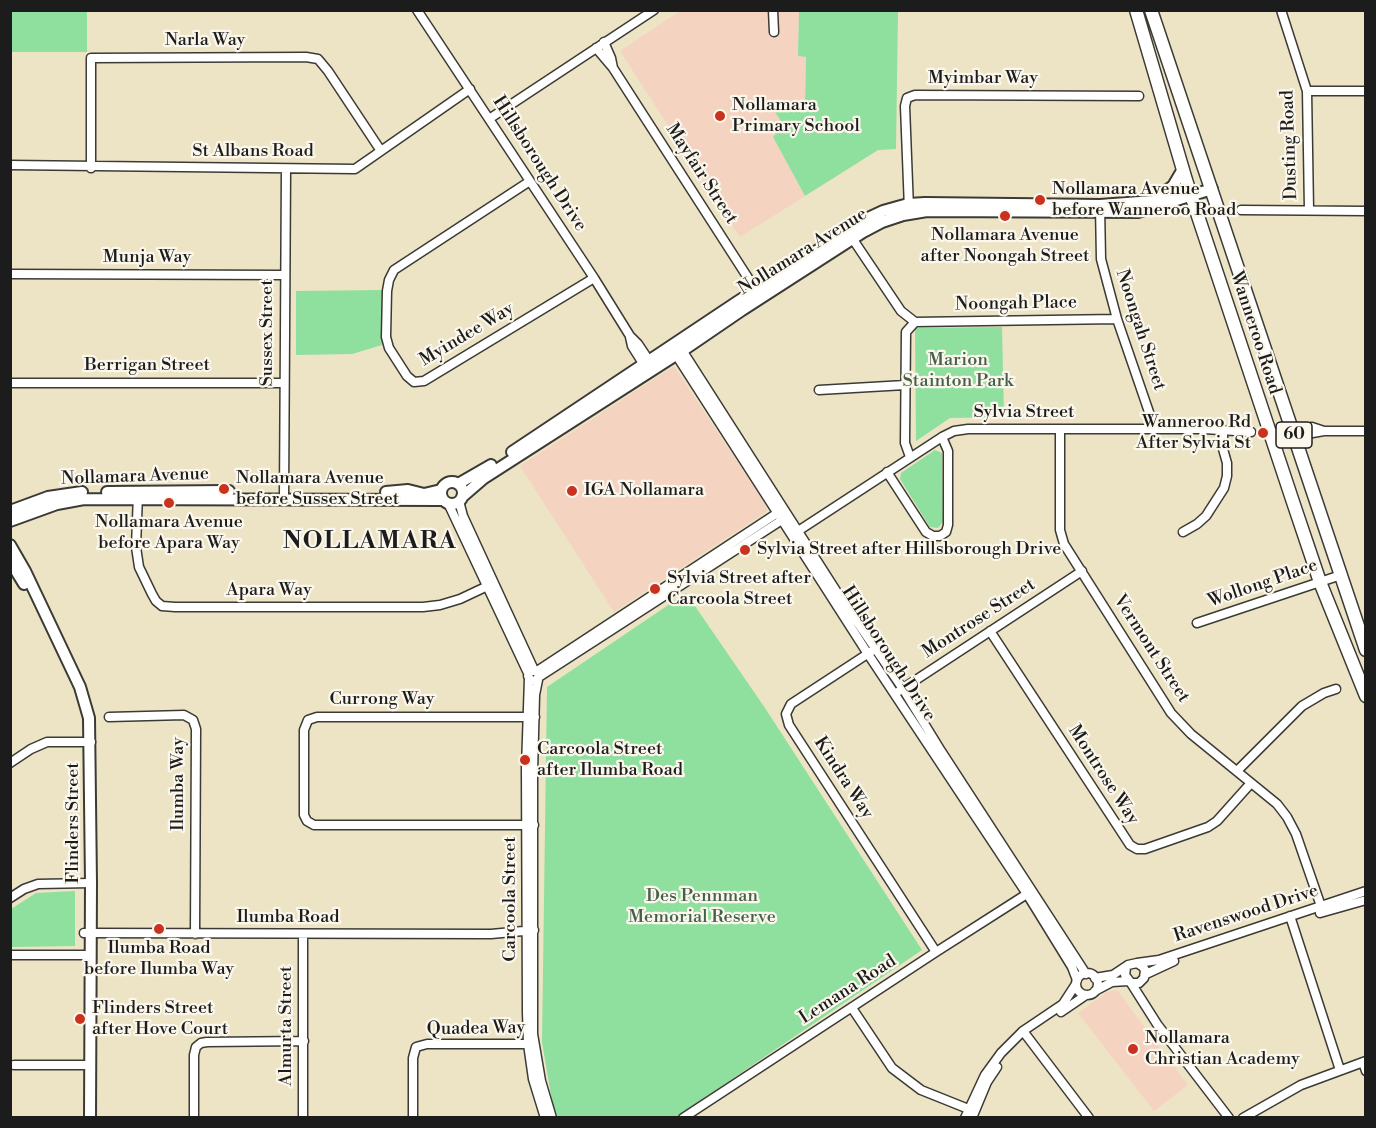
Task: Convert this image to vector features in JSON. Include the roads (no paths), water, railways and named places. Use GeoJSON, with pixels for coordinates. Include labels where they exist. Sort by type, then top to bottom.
{"type":"FeatureCollection","features":[{"type":"Feature","properties":{"kind":"highway","name":"Wanneroo Road"},"geometry":{"type":"LineString","coordinates":[[1136,10],[1182,169],[1271,437],[1320,582],[1365,696]]}},
{"type":"Feature","properties":{"kind":"highway","name":"Wanneroo Road"},"geometry":{"type":"LineString","coordinates":[[1151,10],[1365,650]]}},
{"type":"Feature","properties":{"kind":"main road"},"geometry":{"type":"LineString","coordinates":[[1149,201],[1170,189],[1182,169]]}},
{"type":"Feature","properties":{"kind":"main road","name":"Nollamara Avenue"},"geometry":{"type":"LineString","coordinates":[[10,511],[30,502],[63,494],[284,494],[451,498],[484,478],[517,453],[648,365],[851,235],[868,218],[909,209],[927,212],[1100,209],[1138,212],[1166,204],[1211,186]]}},
{"type":"Feature","properties":{"kind":"main road","name":"Nollamara Avenue"},"geometry":{"type":"LineString","coordinates":[[1100,209],[1190,193]]}},
{"type":"Feature","properties":{"kind":"main road"},"geometry":{"type":"LineString","coordinates":[[1166,204],[1185,206],[1199,219]]}},
{"type":"Feature","properties":{"kind":"main road","name":"Nollamara Avenue"},"geometry":{"type":"LineString","coordinates":[[451,498],[449,482],[458,484],[517,453]]}},
{"type":"Feature","properties":{"kind":"main road"},"geometry":{"type":"LineString","coordinates":[[451,498],[462,488],[458,484]]}},
{"type":"Feature","properties":{"kind":"main road","name":"Nollamara Avenue"},"geometry":{"type":"LineString","coordinates":[[10,521],[72,500],[138,495]]}},
{"type":"Feature","properties":{"kind":"main road","name":"Flinders Street"},"geometry":{"type":"LineString","coordinates":[[10,545],[80,687],[89,718],[87,1065],[84,1118]]}},
{"type":"Feature","properties":{"kind":"main road","name":"Flinders Street"},"geometry":{"type":"LineString","coordinates":[[10,561],[34,603],[76,696],[88,742]]}},
{"type":"Feature","properties":{"kind":"main road","name":"Flinders Street"},"geometry":{"type":"LineString","coordinates":[[87,1065],[90,1118]]}},
{"type":"Feature","properties":{"kind":"street","name":"Hillsborough Drive"},"geometry":{"type":"LineString","coordinates":[[417,10],[594,278],[630,336],[632,346],[648,365]]}},
{"type":"Feature","properties":{"kind":"street"},"geometry":{"type":"LineString","coordinates":[[489,119],[654,10]]}},
{"type":"Feature","properties":{"kind":"street"},"geometry":{"type":"LineString","coordinates":[[773,10],[774,32]]}},
{"type":"Feature","properties":{"kind":"street","name":"Dusting Road"},"geometry":{"type":"LineString","coordinates":[[1281,10],[1307,91],[1309,210]]}},
{"type":"Feature","properties":{"kind":"street","name":"Mayfair Street"},"geometry":{"type":"LineString","coordinates":[[600,45],[759,294]]}},
{"type":"Feature","properties":{"kind":"street","name":"Narla Way"},"geometry":{"type":"LineString","coordinates":[[91,168],[91,58],[306,57],[318,59],[381,151]]}},
{"type":"Feature","properties":{"kind":"street","name":"St Albans Road"},"geometry":{"type":"LineString","coordinates":[[10,165],[91,168],[355,169],[470,89]]}},
{"type":"Feature","properties":{"kind":"street"},"geometry":{"type":"LineString","coordinates":[[1307,91],[1365,91]]}},
{"type":"Feature","properties":{"kind":"street","name":"Myimbar Way"},"geometry":{"type":"LineString","coordinates":[[909,209],[905,106],[907,98],[915,95],[1139,96]]}},
{"type":"Feature","properties":{"kind":"street","name":"Sussex Street"},"geometry":{"type":"LineString","coordinates":[[284,494],[286,169]]}},
{"type":"Feature","properties":{"kind":"street","name":"Myindee Way"},"geometry":{"type":"LineString","coordinates":[[530,181],[394,270],[387,291],[386,337],[389,348],[407,376],[414,382],[424,381],[594,278]]}},
{"type":"Feature","properties":{"kind":"street","name":"Noongah Street"},"geometry":{"type":"LineString","coordinates":[[1100,209],[1101,259],[1117,319],[1150,416],[1151,429]]}},
{"type":"Feature","properties":{"kind":"street"},"geometry":{"type":"LineString","coordinates":[[1241,210],[1365,211]]}},
{"type":"Feature","properties":{"kind":"street"},"geometry":{"type":"LineString","coordinates":[[851,235],[901,310],[915,322],[906,332],[905,443],[910,457]]}},
{"type":"Feature","properties":{"kind":"street","name":"Munja Way"},"geometry":{"type":"LineString","coordinates":[[10,274],[284,275]]}},
{"type":"Feature","properties":{"kind":"street","name":"Noongah Place"},"geometry":{"type":"LineString","coordinates":[[915,322],[1117,319]]}},
{"type":"Feature","properties":{"kind":"street","name":"Hillsborough Drive"},"geometry":{"type":"LineString","coordinates":[[676,348],[872,651],[941,751],[1030,892],[1086,974]]}},
{"type":"Feature","properties":{"kind":"street","name":"Berrigan Street"},"geometry":{"type":"LineString","coordinates":[[10,383],[284,383]]}},
{"type":"Feature","properties":{"kind":"street"},"geometry":{"type":"LineString","coordinates":[[819,390],[905,385]]}},
{"type":"Feature","properties":{"kind":"street"},"geometry":{"type":"LineString","coordinates":[[1271,437],[1312,428],[1324,431],[1365,431]]}},
{"type":"Feature","properties":{"kind":"street","name":"Sylvia Street"},"geometry":{"type":"LineString","coordinates":[[795,533],[910,457],[954,431],[968,429],[1151,429],[1251,432]]}},
{"type":"Feature","properties":{"kind":"street","name":"Vermont Street"},"geometry":{"type":"LineString","coordinates":[[1060,429],[1060,530],[1064,544],[1171,713],[1191,734],[1277,804],[1287,817],[1296,834],[1322,909]]}},
{"type":"Feature","properties":{"kind":"street"},"geometry":{"type":"LineString","coordinates":[[1183,532],[1206,516],[1224,488],[1227,463],[1222,449],[1223,431]]}},
{"type":"Feature","properties":{"kind":"street"},"geometry":{"type":"LineString","coordinates":[[887,472],[926,532],[933,536],[940,536],[946,531],[948,525],[948,451],[942,437]]}},
{"type":"Feature","properties":{"kind":"street","name":"Apara Way"},"geometry":{"type":"LineString","coordinates":[[138,495],[136,547],[139,567],[156,601],[162,606],[423,607],[460,599],[491,584]]}},
{"type":"Feature","properties":{"kind":"street","name":"Carcoola Street"},"geometry":{"type":"LineString","coordinates":[[451,498],[534,675],[530,773],[531,1044],[533,1080],[545,1118]]}},
{"type":"Feature","properties":{"kind":"street"},"geometry":{"type":"LineString","coordinates":[[534,675],[783,514]]}},
{"type":"Feature","properties":{"kind":"street","name":"Montrose Street"},"geometry":{"type":"LineString","coordinates":[[899,692],[1082,571]]}},
{"type":"Feature","properties":{"kind":"street","name":"Wollong Place"},"geometry":{"type":"LineString","coordinates":[[1197,623],[1341,575]]}},
{"type":"Feature","properties":{"kind":"street","name":"Montrose Way"},"geometry":{"type":"LineString","coordinates":[[990,632],[1130,845],[1137,849],[1145,849],[1208,827],[1217,821],[1251,783]]}},
{"type":"Feature","properties":{"kind":"street","name":"Kindra Way"},"geometry":{"type":"LineString","coordinates":[[872,651],[791,704],[786,714],[789,725],[936,952]]}},
{"type":"Feature","properties":{"kind":"street"},"geometry":{"type":"LineString","coordinates":[[1237,771],[1302,706],[1336,689]]}},
{"type":"Feature","properties":{"kind":"street","name":"Ilumba Way"},"geometry":{"type":"LineString","coordinates":[[109,717],[184,715],[193,720],[196,729],[195,934]]}},
{"type":"Feature","properties":{"kind":"street","name":"Currong Way"},"geometry":{"type":"LineString","coordinates":[[530,825],[314,825],[307,821],[304,815],[304,730],[308,720],[317,717],[531,717]]}},
{"type":"Feature","properties":{"kind":"street"},"geometry":{"type":"LineString","coordinates":[[10,763],[47,742],[88,742]]}},
{"type":"Feature","properties":{"kind":"street"},"geometry":{"type":"LineString","coordinates":[[10,898],[38,884],[88,883]]}},
{"type":"Feature","properties":{"kind":"street","name":"Ravenswood Drive"},"geometry":{"type":"LineString","coordinates":[[1137,963],[1159,960],[1291,919],[1365,891]]}},
{"type":"Feature","properties":{"kind":"street","name":"Hillsborough Drive"},"geometry":{"type":"LineString","coordinates":[[1030,892],[1072,967],[1077,982]]}},
{"type":"Feature","properties":{"kind":"street","name":"Lemana Road"},"geometry":{"type":"LineString","coordinates":[[683,1118],[1030,892]]}},
{"type":"Feature","properties":{"kind":"street","name":"Ravenswood Drive"},"geometry":{"type":"LineString","coordinates":[[1322,909],[1365,900]]}},
{"type":"Feature","properties":{"kind":"street"},"geometry":{"type":"LineString","coordinates":[[1291,919],[1340,1070]]}},
{"type":"Feature","properties":{"kind":"street","name":"Ravenswood Drive"},"geometry":{"type":"LineString","coordinates":[[1145,976],[1167,963],[1291,919]]}},
{"type":"Feature","properties":{"kind":"street","name":"Ilumba Road"},"geometry":{"type":"LineString","coordinates":[[87,933],[531,933]]}},
{"type":"Feature","properties":{"kind":"street","name":"Almurta Street"},"geometry":{"type":"LineString","coordinates":[[303,934],[303,1118]]}},
{"type":"Feature","properties":{"kind":"street"},"geometry":{"type":"LineString","coordinates":[[10,955],[87,955]]}},
{"type":"Feature","properties":{"kind":"street"},"geometry":{"type":"LineString","coordinates":[[852,1008],[892,1068],[921,1090],[970,1114],[993,1064],[1025,1034],[1063,1004],[1077,982],[1086,974],[1095,978],[1113,975],[1132,963],[1137,963],[1143,967],[1145,991],[1151,1012]]}},
{"type":"Feature","properties":{"kind":"street"},"geometry":{"type":"LineString","coordinates":[[1126,968],[1125,975],[1157,1024],[1229,1118]]}},
{"type":"Feature","properties":{"kind":"street"},"geometry":{"type":"LineString","coordinates":[[1025,1034],[1086,995],[1112,982],[1139,983],[1145,976]]}},
{"type":"Feature","properties":{"kind":"street"},"geometry":{"type":"LineString","coordinates":[[1095,978],[1098,986],[1095,991]]}},
{"type":"Feature","properties":{"kind":"street"},"geometry":{"type":"LineString","coordinates":[[1077,982],[1079,992],[1086,995]]}},
{"type":"Feature","properties":{"kind":"street"},"geometry":{"type":"LineString","coordinates":[[1025,1034],[1089,1118]]}},
{"type":"Feature","properties":{"kind":"street"},"geometry":{"type":"LineString","coordinates":[[194,1118],[194,1055],[196,1047],[201,1043],[304,1041]]}},
{"type":"Feature","properties":{"kind":"street","name":"Quadea Way"},"geometry":{"type":"LineString","coordinates":[[413,1118],[413,1058],[416,1047],[427,1044],[531,1044]]}},
{"type":"Feature","properties":{"kind":"street","name":"Carcoola Street"},"geometry":{"type":"LineString","coordinates":[[531,1044],[552,1118]]}},
{"type":"Feature","properties":{"kind":"street"},"geometry":{"type":"LineString","coordinates":[[14,1065],[87,1065]]}},
{"type":"Feature","properties":{"kind":"street"},"geometry":{"type":"LineString","coordinates":[[1243,1118],[1301,1085],[1340,1070],[1364,1065]]}},
{"type":"Feature","properties":{"kind":"place","name":"Nollamara Primary School"},"geometry":{"type":"Point","coordinates":[720,116]}},
{"type":"Feature","properties":{"kind":"place","name":"Nollamara Avenue before Wanneroo Road"},"geometry":{"type":"Point","coordinates":[1040,200]}},
{"type":"Feature","properties":{"kind":"place","name":"Nollamara Avenue after Noongah Street"},"geometry":{"type":"Point","coordinates":[1005,216]}},
{"type":"Feature","properties":{"kind":"place","name":"Wanneroo Rd After Sylvia St"},"geometry":{"type":"Point","coordinates":[1263,433]}},
{"type":"Feature","properties":{"kind":"place","name":"Nollamara Avenue before Sussex Street"},"geometry":{"type":"Point","coordinates":[224,489]}},
{"type":"Feature","properties":{"kind":"place","name":"IGA Nollamara"},"geometry":{"type":"Point","coordinates":[572,491]}},
{"type":"Feature","properties":{"kind":"place","name":"Nollamara Avenue before Apara Way"},"geometry":{"type":"Point","coordinates":[169,503]}},
{"type":"Feature","properties":{"kind":"place","name":"Sylvia Street after Hillsborough Drive"},"geometry":{"type":"Point","coordinates":[745,550]}},
{"type":"Feature","properties":{"kind":"place","name":"Sylvia Street after Carcoola Street"},"geometry":{"type":"Point","coordinates":[655,589]}},
{"type":"Feature","properties":{"kind":"place","name":"Carcoola Street after Ilumba Road"},"geometry":{"type":"Point","coordinates":[525,760]}},
{"type":"Feature","properties":{"kind":"place","name":"Ilumba Road before Ilumba Way"},"geometry":{"type":"Point","coordinates":[159,929]}},
{"type":"Feature","properties":{"kind":"place","name":"Flinders Street after Hove Court"},"geometry":{"type":"Point","coordinates":[80,1019]}},
{"type":"Feature","properties":{"kind":"place","name":"Nollamara Christian Academy"},"geometry":{"type":"Point","coordinates":[1133,1049]}},
{"type":"Feature","properties":{"kind":"district","name":"NOLLAMARA"},"geometry":{"type":"Point","coordinates":[370,542]}},
{"type":"Feature","properties":{"kind":"park label","name":"Marion Stainton Park"},"geometry":{"type":"Point","coordinates":[958,371]}},
{"type":"Feature","properties":{"kind":"park label","name":"Des Pennman Memorial Reserve"},"geometry":{"type":"Point","coordinates":[702,907]}}]}
